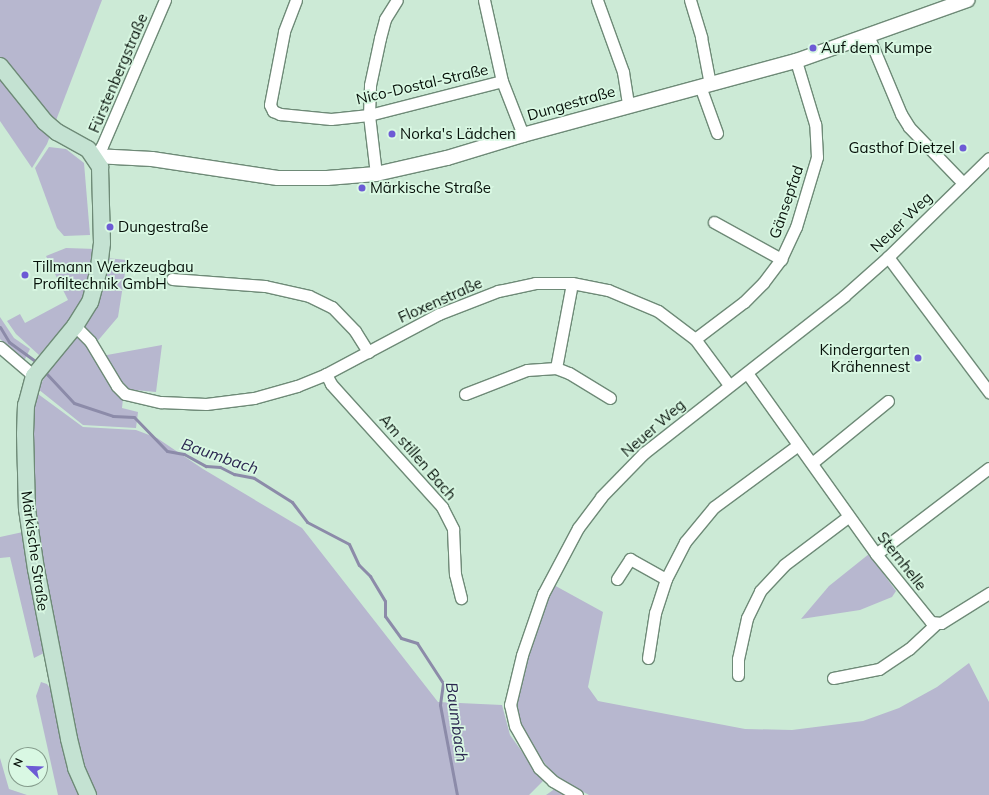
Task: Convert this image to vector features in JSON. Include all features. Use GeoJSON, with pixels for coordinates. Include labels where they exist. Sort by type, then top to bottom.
{"type":"FeatureCollection","features":[{"type":"Feature","properties":{"kind":"main road"},"geometry":{"type":"LineString","coordinates":[[0,66],[45,122],[57,132],[88,149],[95,156]]}},
{"type":"Feature","properties":{"kind":"main road","name":"Märkische Straße"},"geometry":{"type":"LineString","coordinates":[[88,795],[76,768],[69,739],[28,525],[26,405],[34,376],[75,326],[90,302],[99,269],[102,243],[101,182],[95,156]]}},
{"type":"Feature","properties":{"kind":"street","name":"Fürstenbergstraße"},"geometry":{"type":"LineString","coordinates":[[95,156],[102,146],[165,0]]}},
{"type":"Feature","properties":{"kind":"street","name":"Nico-Dostal-Straße"},"geometry":{"type":"LineString","coordinates":[[296,0],[284,32],[276,67],[270,105],[273,111],[331,119],[369,115],[502,80]]}},
{"type":"Feature","properties":{"kind":"street"},"geometry":{"type":"LineString","coordinates":[[376,174],[369,115],[374,58],[385,20],[397,0]]}},
{"type":"Feature","properties":{"kind":"street"},"geometry":{"type":"LineString","coordinates":[[484,0],[502,80],[523,135]]}},
{"type":"Feature","properties":{"kind":"street"},"geometry":{"type":"LineString","coordinates":[[596,0],[621,65],[628,105]]}},
{"type":"Feature","properties":{"kind":"street"},"geometry":{"type":"LineString","coordinates":[[690,0],[701,37],[705,85],[717,133]]}},
{"type":"Feature","properties":{"kind":"street","name":"Dungestraße"},"geometry":{"type":"LineString","coordinates":[[95,156],[152,160],[278,178],[327,178],[376,174],[447,158],[628,105],[796,61],[967,0]]}},
{"type":"Feature","properties":{"kind":"street"},"geometry":{"type":"LineString","coordinates":[[868,35],[901,114],[909,127],[963,183]]}},
{"type":"Feature","properties":{"kind":"street","name":"Gänsepfad"},"geometry":{"type":"LineString","coordinates":[[694,339],[744,302],[781,259],[796,227],[817,158],[815,124],[796,61]]}},
{"type":"Feature","properties":{"kind":"street","name":"Neuer Weg"},"geometry":{"type":"LineString","coordinates":[[577,795],[553,781],[539,768],[524,745],[511,716],[512,694],[532,622],[560,558],[578,528],[601,497],[644,453],[729,385],[747,373],[820,316],[888,257],[989,158]]}},
{"type":"Feature","properties":{"kind":"street","name":"Gänsepfad"},"geometry":{"type":"LineString","coordinates":[[714,222],[781,259]]}},
{"type":"Feature","properties":{"kind":"street"},"geometry":{"type":"LineString","coordinates":[[888,257],[989,392]]}},
{"type":"Feature","properties":{"kind":"street"},"geometry":{"type":"LineString","coordinates":[[172,279],[265,286],[309,296],[332,307],[355,331],[368,352]]}},
{"type":"Feature","properties":{"kind":"street","name":"Floxenstraße"},"geometry":{"type":"LineString","coordinates":[[75,326],[90,341],[117,386],[125,394],[140,399],[206,404],[274,393],[326,374],[439,314],[498,291],[535,283],[572,283],[608,290],[637,300],[658,311],[694,339],[729,385]]}},
{"type":"Feature","properties":{"kind":"street"},"geometry":{"type":"LineString","coordinates":[[556,368],[572,283]]}},
{"type":"Feature","properties":{"kind":"street"},"geometry":{"type":"LineString","coordinates":[[0,347],[34,376]]}},
{"type":"Feature","properties":{"kind":"street"},"geometry":{"type":"LineString","coordinates":[[465,394],[527,370],[556,368],[569,373],[610,398]]}},
{"type":"Feature","properties":{"kind":"street","name":"Sternhelle"},"geometry":{"type":"LineString","coordinates":[[747,373],[876,554],[931,622],[936,624]]}},
{"type":"Feature","properties":{"kind":"street","name":"Am stillen Bach"},"geometry":{"type":"LineString","coordinates":[[326,374],[331,384],[442,507],[453,529],[455,574],[461,598]]}},
{"type":"Feature","properties":{"kind":"street"},"geometry":{"type":"LineString","coordinates":[[812,463],[888,401]]}},
{"type":"Feature","properties":{"kind":"street"},"geometry":{"type":"LineString","coordinates":[[648,658],[655,613],[666,579],[685,542],[714,507],[798,445]]}},
{"type":"Feature","properties":{"kind":"street"},"geometry":{"type":"LineString","coordinates":[[876,554],[989,468]]}},
{"type":"Feature","properties":{"kind":"street"},"geometry":{"type":"LineString","coordinates":[[738,675],[738,660],[747,618],[760,591],[784,565],[849,516]]}},
{"type":"Feature","properties":{"kind":"street"},"geometry":{"type":"LineString","coordinates":[[617,579],[630,559],[666,579]]}},
{"type":"Feature","properties":{"kind":"street"},"geometry":{"type":"LineString","coordinates":[[833,678],[879,668],[909,649],[936,624],[989,593]]}},
{"type":"Feature","properties":{"kind":"shaded area"},"geometry":{"type":"Polygon","coordinates":[[[0,0],[102,0],[47,144],[32,168],[0,121],[0,0]]]}},
{"type":"Feature","properties":{"kind":"shaded area"},"geometry":{"type":"Polygon","coordinates":[[[49,147],[66,149],[84,163],[90,235],[64,236],[57,228],[35,168],[49,147]]]}},
{"type":"Feature","properties":{"kind":"shaded area"},"geometry":{"type":"Polygon","coordinates":[[[66,248],[96,249],[92,272],[83,299],[71,318],[39,355],[16,334],[7,321],[20,314],[25,323],[68,300],[46,256],[66,248]]]}},
{"type":"Feature","properties":{"kind":"shaded area"},"geometry":{"type":"Polygon","coordinates":[[[106,258],[127,260],[118,317],[90,350],[96,357],[162,345],[156,392],[124,389],[122,408],[138,412],[136,428],[83,425],[38,389],[50,368],[85,323],[101,295],[106,258]]]}},
{"type":"Feature","properties":{"kind":"shaded area"},"geometry":{"type":"Polygon","coordinates":[[[0,317],[14,338],[30,349],[25,359],[22,360],[0,339],[0,317]]]}},
{"type":"Feature","properties":{"kind":"shaded area"},"geometry":{"type":"Polygon","coordinates":[[[34,391],[83,427],[136,430],[157,438],[203,469],[302,528],[438,702],[502,705],[510,735],[543,781],[529,795],[97,795],[81,766],[32,508],[30,451],[34,391]]]}},
{"type":"Feature","properties":{"kind":"shaded area"},"geometry":{"type":"Polygon","coordinates":[[[23,532],[44,653],[34,658],[10,557],[0,558],[0,537],[23,532]]]}},
{"type":"Feature","properties":{"kind":"shaded area"},"geometry":{"type":"Polygon","coordinates":[[[869,554],[896,591],[892,597],[860,610],[801,619],[829,586],[869,554]]]}},
{"type":"Feature","properties":{"kind":"shaded area"},"geometry":{"type":"Polygon","coordinates":[[[552,584],[603,612],[588,687],[598,701],[745,729],[792,730],[863,721],[899,708],[937,687],[969,663],[989,702],[989,795],[589,795],[554,776],[528,740],[517,718],[513,702],[552,584]]]}},
{"type":"Feature","properties":{"kind":"shaded area"},"geometry":{"type":"Polygon","coordinates":[[[41,682],[47,684],[52,691],[80,795],[58,795],[36,696],[41,682]]]}},
{"type":"Feature","properties":{"kind":"shaded area"},"geometry":{"type":"Polygon","coordinates":[[[0,758],[9,789],[27,795],[0,795],[0,758]]]}},
{"type":"Feature","properties":{"kind":"shaded area"},"geometry":{"type":"Polygon","coordinates":[[[556,788],[568,795],[546,795],[556,788]]]}},
{"type":"Feature","properties":{"kind":"waterway","name":"Baumbach"},"geometry":{"type":"LineString","coordinates":[[0,327],[9,342],[34,360]]}},
{"type":"Feature","properties":{"kind":"waterway","name":"Baumbach"},"geometry":{"type":"LineString","coordinates":[[45,372],[74,403],[113,416],[134,417],[167,451],[184,454],[206,466],[220,467],[234,474],[254,478],[292,502],[307,522],[349,544],[359,565],[370,576],[385,601],[385,616],[401,638],[417,643],[443,683],[440,705],[457,795]]}},
{"type":"Feature","properties":{"kind":"place","name":"Auf dem Kumpe"},"geometry":{"type":"Point","coordinates":[813,48]}},
{"type":"Feature","properties":{"kind":"place","name":"Norka's Lädchen"},"geometry":{"type":"Point","coordinates":[392,134]}},
{"type":"Feature","properties":{"kind":"place","name":"Gasthof Dietzel"},"geometry":{"type":"Point","coordinates":[963,148]}},
{"type":"Feature","properties":{"kind":"place","name":"Märkische Straße"},"geometry":{"type":"Point","coordinates":[362,188]}},
{"type":"Feature","properties":{"kind":"place","name":"Dungestraße"},"geometry":{"type":"Point","coordinates":[110,227]}},
{"type":"Feature","properties":{"kind":"place","name":"Tillmann Werkzeugbau Profiltechnik GmbH"},"geometry":{"type":"Point","coordinates":[25,275]}},
{"type":"Feature","properties":{"kind":"place","name":"Kindergarten Krähennest"},"geometry":{"type":"Point","coordinates":[918,358]}}]}
